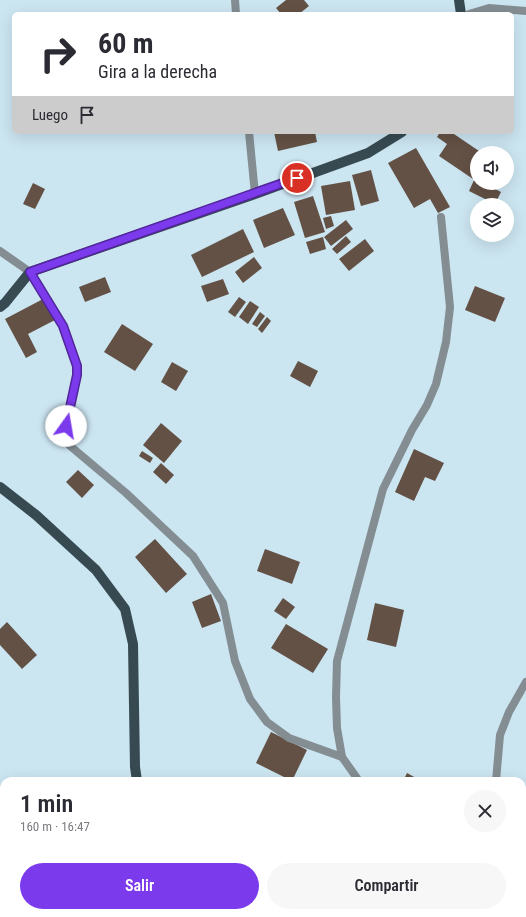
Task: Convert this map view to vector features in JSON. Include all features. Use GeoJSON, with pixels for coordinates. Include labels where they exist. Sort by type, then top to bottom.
{"type":"FeatureCollection","features":[{"type":"Feature","properties":{"kind":"main road"},"geometry":{"type":"LineString","coordinates":[[459,0],[461,12]]}},
{"type":"Feature","properties":{"kind":"main road"},"geometry":{"type":"LineString","coordinates":[[0,307],[30,272],[368,153],[399,134]]}},
{"type":"Feature","properties":{"kind":"main road"},"geometry":{"type":"LineString","coordinates":[[0,487],[36,515],[96,570],[125,609],[133,644],[136,777]]}},
{"type":"Feature","properties":{"kind":"street"},"geometry":{"type":"LineString","coordinates":[[235,0],[236,12]]}},
{"type":"Feature","properties":{"kind":"street"},"geometry":{"type":"LineString","coordinates":[[476,12],[489,8],[526,11]]}},
{"type":"Feature","properties":{"kind":"street"},"geometry":{"type":"LineString","coordinates":[[249,134],[255,194]]}},
{"type":"Feature","properties":{"kind":"street"},"geometry":{"type":"LineString","coordinates":[[356,777],[342,757],[336,728],[337,661],[382,489],[412,430],[427,405],[436,384],[446,342],[450,307],[440,217]]}},
{"type":"Feature","properties":{"kind":"street"},"geometry":{"type":"LineString","coordinates":[[0,251],[30,272],[63,326],[77,366],[77,375],[64,434],[69,445],[120,488],[193,556],[223,603],[236,661],[247,693],[267,722],[289,738],[342,757]]}},
{"type":"Feature","properties":{"kind":"street"},"geometry":{"type":"LineString","coordinates":[[496,777],[500,735],[509,712],[526,682]]}},
{"type":"Feature","properties":{"kind":"building"},"geometry":{"type":"Polygon","coordinates":[[[286,0],[304,0],[309,6],[302,12],[279,12],[276,8],[286,0]]]}},
{"type":"Feature","properties":{"kind":"building"},"geometry":{"type":"Polygon","coordinates":[[[274,134],[315,134],[317,142],[278,151],[274,134]]]}},
{"type":"Feature","properties":{"kind":"building"},"geometry":{"type":"Polygon","coordinates":[[[439,134],[454,134],[472,146],[470,146],[470,177],[439,156],[447,144],[437,137],[439,134]]]}},
{"type":"Feature","properties":{"kind":"building"},"geometry":{"type":"Polygon","coordinates":[[[416,148],[450,207],[438,213],[430,199],[414,208],[388,163],[416,148]]]}},
{"type":"Feature","properties":{"kind":"building"},"geometry":{"type":"Polygon","coordinates":[[[371,170],[379,201],[361,206],[352,175],[371,170]]]}},
{"type":"Feature","properties":{"kind":"building"},"geometry":{"type":"Polygon","coordinates":[[[350,181],[355,210],[326,215],[321,186],[350,181]]]}},
{"type":"Feature","properties":{"kind":"building"},"geometry":{"type":"Polygon","coordinates":[[[33,183],[45,189],[35,209],[23,204],[33,183]]]}},
{"type":"Feature","properties":{"kind":"building"},"geometry":{"type":"Polygon","coordinates":[[[470,189],[497,190],[501,192],[498,198],[483,198],[469,191],[470,189]]]}},
{"type":"Feature","properties":{"kind":"building"},"geometry":{"type":"Polygon","coordinates":[[[313,196],[325,232],[305,238],[294,202],[313,196]]]}},
{"type":"Feature","properties":{"kind":"building"},"geometry":{"type":"Polygon","coordinates":[[[283,208],[295,235],[264,248],[253,220],[283,208]]]}},
{"type":"Feature","properties":{"kind":"building"},"geometry":{"type":"Polygon","coordinates":[[[331,216],[334,226],[326,229],[323,218],[331,216]]]}},
{"type":"Feature","properties":{"kind":"building"},"geometry":{"type":"Polygon","coordinates":[[[346,220],[353,229],[331,246],[324,237],[346,220]]]}},
{"type":"Feature","properties":{"kind":"building"},"geometry":{"type":"Polygon","coordinates":[[[243,229],[254,252],[202,277],[191,255],[243,229]]]}},
{"type":"Feature","properties":{"kind":"building"},"geometry":{"type":"Polygon","coordinates":[[[346,236],[351,242],[337,254],[332,249],[346,236]]]}},
{"type":"Feature","properties":{"kind":"building"},"geometry":{"type":"Polygon","coordinates":[[[323,237],[326,249],[310,254],[306,242],[323,237]]]}},
{"type":"Feature","properties":{"kind":"building"},"geometry":{"type":"Polygon","coordinates":[[[365,239],[374,251],[349,271],[339,259],[365,239]]]}},
{"type":"Feature","properties":{"kind":"building"},"geometry":{"type":"Polygon","coordinates":[[[254,257],[262,268],[243,283],[235,272],[254,257]]]}},
{"type":"Feature","properties":{"kind":"building"},"geometry":{"type":"Polygon","coordinates":[[[105,277],[111,292],[85,302],[79,287],[105,277]]]}},
{"type":"Feature","properties":{"kind":"building"},"geometry":{"type":"Polygon","coordinates":[[[223,279],[229,294],[207,302],[201,286],[223,279]]]}},
{"type":"Feature","properties":{"kind":"building"},"geometry":{"type":"Polygon","coordinates":[[[475,286],[505,298],[495,322],[465,310],[475,286]]]}},
{"type":"Feature","properties":{"kind":"building"},"geometry":{"type":"Polygon","coordinates":[[[239,297],[246,302],[235,317],[228,312],[239,297]]]}},
{"type":"Feature","properties":{"kind":"building"},"geometry":{"type":"Polygon","coordinates":[[[43,299],[55,320],[28,334],[37,352],[26,358],[5,319],[43,299]]]}},
{"type":"Feature","properties":{"kind":"building"},"geometry":{"type":"Polygon","coordinates":[[[250,301],[259,307],[248,324],[239,317],[250,301]]]}},
{"type":"Feature","properties":{"kind":"building"},"geometry":{"type":"Polygon","coordinates":[[[260,312],[265,316],[257,327],[252,324],[260,312]]]}},
{"type":"Feature","properties":{"kind":"building"},"geometry":{"type":"Polygon","coordinates":[[[267,317],[271,321],[262,333],[258,329],[267,317]]]}},
{"type":"Feature","properties":{"kind":"building"},"geometry":{"type":"Polygon","coordinates":[[[122,324],[153,344],[135,371],[104,352],[122,324]]]}},
{"type":"Feature","properties":{"kind":"building"},"geometry":{"type":"Polygon","coordinates":[[[298,361],[318,371],[310,387],[290,376],[298,361]]]}},
{"type":"Feature","properties":{"kind":"building"},"geometry":{"type":"Polygon","coordinates":[[[172,362],[188,371],[176,391],[161,382],[172,362]]]}},
{"type":"Feature","properties":{"kind":"building"},"geometry":{"type":"Polygon","coordinates":[[[161,423],[182,441],[164,463],[143,445],[161,423]]]}},
{"type":"Feature","properties":{"kind":"building"},"geometry":{"type":"Polygon","coordinates":[[[414,449],[444,463],[435,481],[425,477],[414,501],[395,492],[414,449]]]}},
{"type":"Feature","properties":{"kind":"building"},"geometry":{"type":"Polygon","coordinates":[[[142,451],[153,458],[150,463],[139,456],[142,451]]]}},
{"type":"Feature","properties":{"kind":"building"},"geometry":{"type":"Polygon","coordinates":[[[161,463],[174,475],[166,484],[153,472],[161,463]]]}},
{"type":"Feature","properties":{"kind":"building"},"geometry":{"type":"Polygon","coordinates":[[[78,470],[94,485],[82,498],[66,482],[78,470]]]}},
{"type":"Feature","properties":{"kind":"building"},"geometry":{"type":"Polygon","coordinates":[[[155,539],[187,574],[166,593],[135,557],[155,539]]]}},
{"type":"Feature","properties":{"kind":"building"},"geometry":{"type":"Polygon","coordinates":[[[265,549],[300,562],[292,584],[257,571],[265,549]]]}},
{"type":"Feature","properties":{"kind":"building"},"geometry":{"type":"Polygon","coordinates":[[[211,594],[221,621],[202,628],[192,602],[211,594]]]}},
{"type":"Feature","properties":{"kind":"building"},"geometry":{"type":"Polygon","coordinates":[[[283,598],[295,607],[286,619],[274,611],[283,598]]]}},
{"type":"Feature","properties":{"kind":"building"},"geometry":{"type":"Polygon","coordinates":[[[375,603],[404,610],[396,647],[367,640],[375,603]]]}},
{"type":"Feature","properties":{"kind":"building"},"geometry":{"type":"Polygon","coordinates":[[[7,622],[37,655],[22,669],[0,645],[0,629],[7,622]]]}},
{"type":"Feature","properties":{"kind":"building"},"geometry":{"type":"Polygon","coordinates":[[[286,624],[328,649],[313,673],[271,648],[286,624]]]}},
{"type":"Feature","properties":{"kind":"building"},"geometry":{"type":"Polygon","coordinates":[[[271,732],[307,750],[294,777],[284,777],[256,763],[271,732]]]}},
{"type":"Feature","properties":{"kind":"building"},"geometry":{"type":"Polygon","coordinates":[[[407,773],[414,777],[405,777],[407,773]]]}},
{"type":"Feature","properties":{"kind":"route"},"geometry":{"type":"LineString","coordinates":[[66,426],[77,375],[77,366],[63,326],[30,272],[297,178]]}}]}
